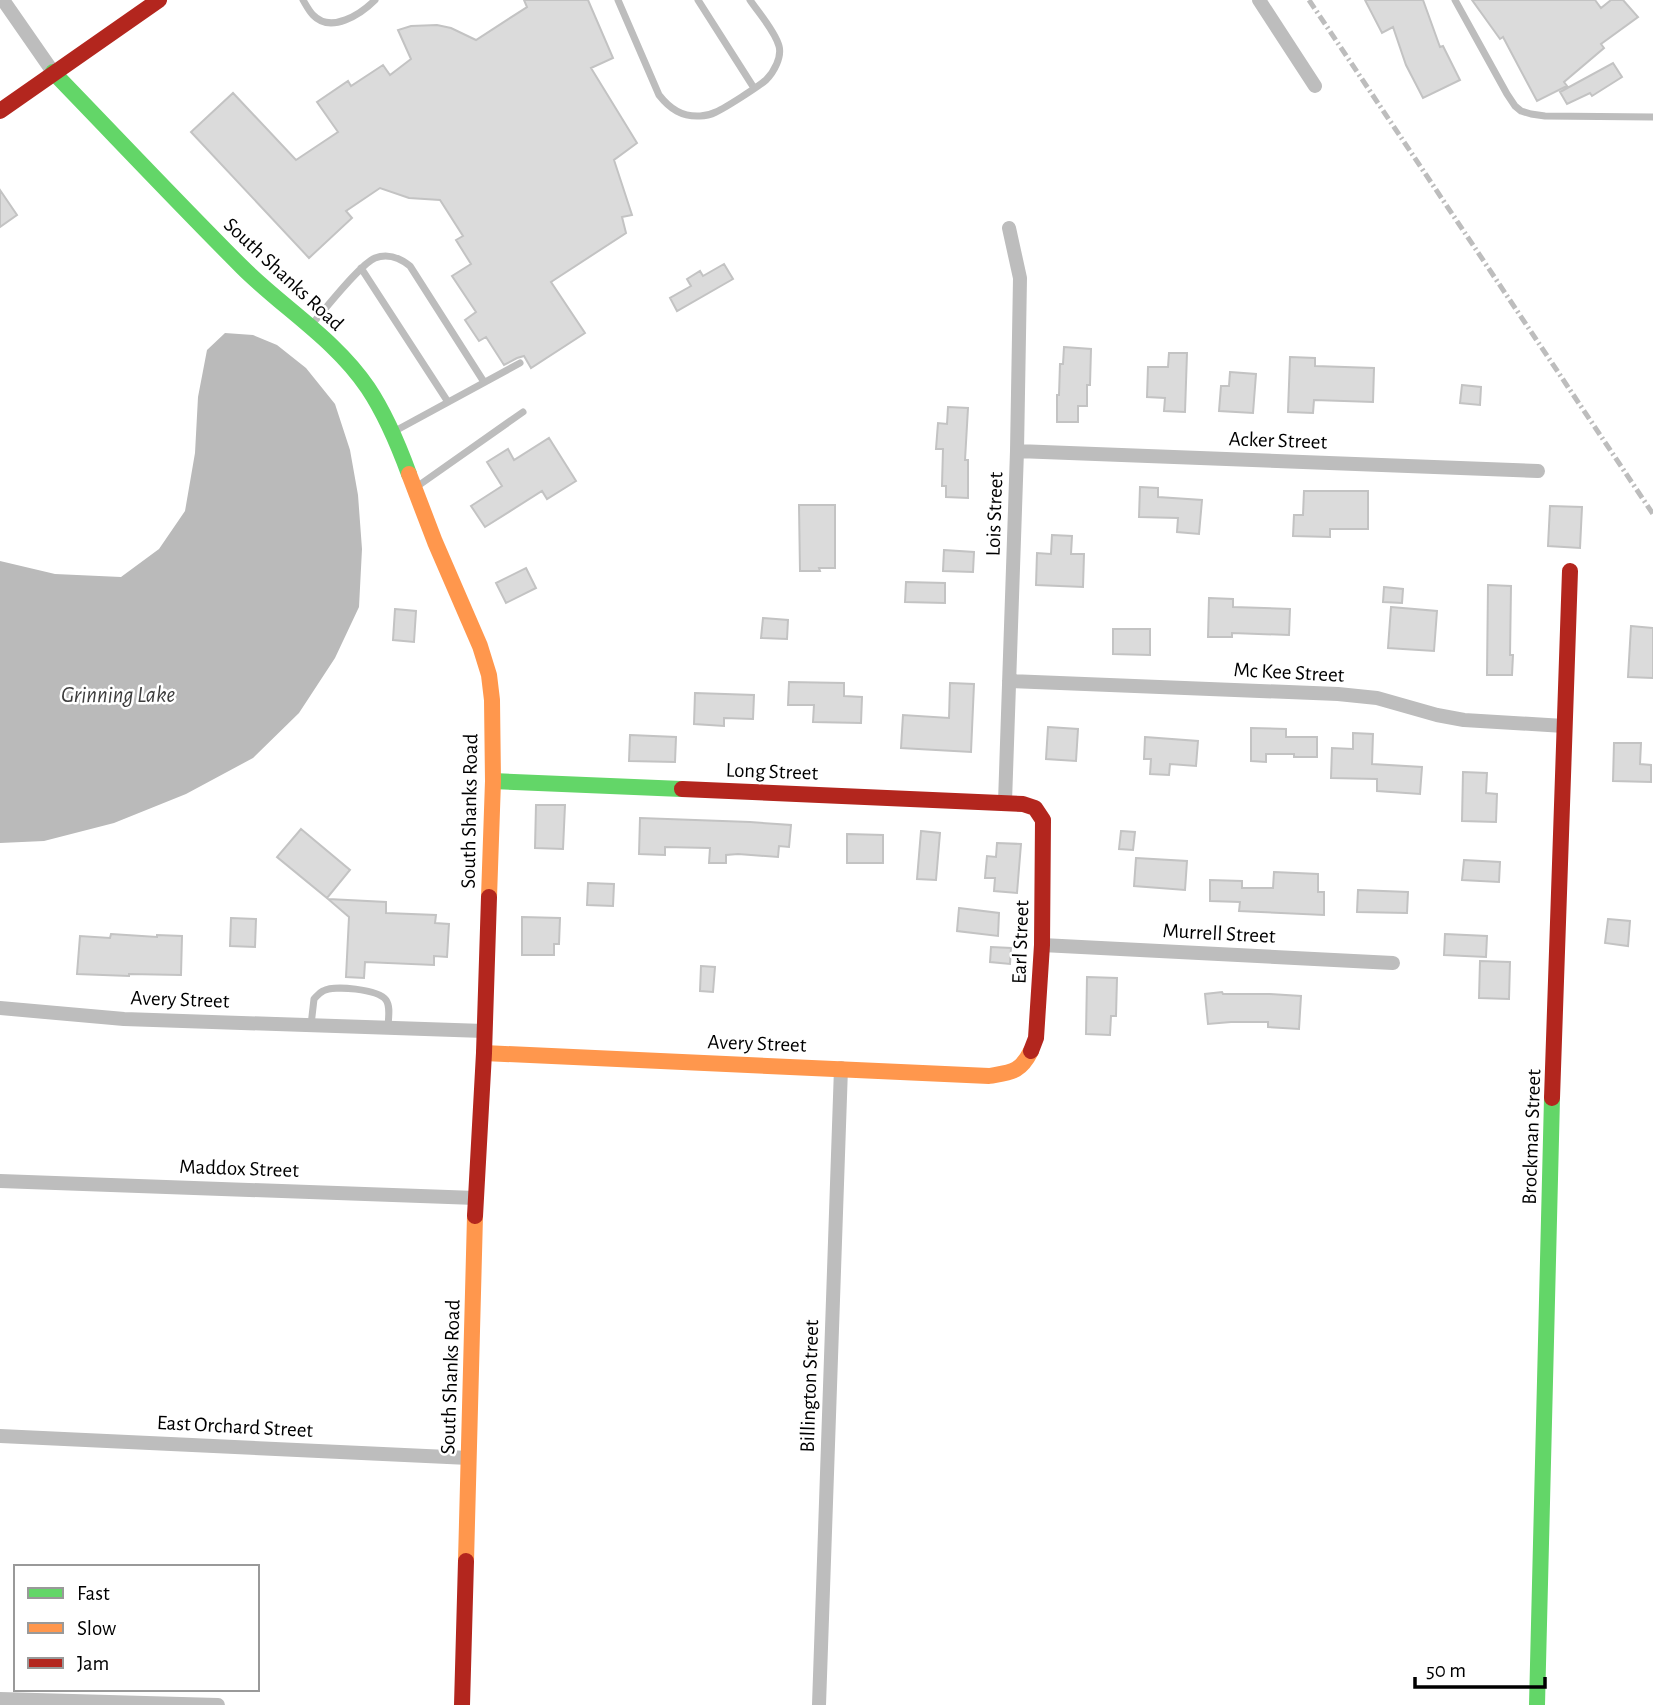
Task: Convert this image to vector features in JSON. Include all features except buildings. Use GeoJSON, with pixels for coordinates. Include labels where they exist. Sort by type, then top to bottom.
{"type":"FeatureCollection","features":[{"type":"Feature","properties":{"kind":"street"},"geometry":{"type":"LineString","coordinates":[[3,0],[53,72]]}},
{"type":"Feature","properties":{"kind":"street"},"geometry":{"type":"LineString","coordinates":[[0,111],[159,0]]}},
{"type":"Feature","properties":{"kind":"street"},"geometry":{"type":"LineString","coordinates":[[1259,0],[1315,86]]}},
{"type":"Feature","properties":{"kind":"street","name":"South Shanks Road"},"geometry":{"type":"LineString","coordinates":[[53,72],[244,270],[310,326],[344,359],[367,387],[393,432],[435,542],[469,618],[489,675],[493,781],[476,1198],[462,1705]]}},
{"type":"Feature","properties":{"kind":"street","name":"Lois Street"},"geometry":{"type":"LineString","coordinates":[[1005,802],[1020,278],[1009,228]]}},
{"type":"Feature","properties":{"kind":"street","name":"Acker Street"},"geometry":{"type":"LineString","coordinates":[[1017,451],[1538,471]]}},
{"type":"Feature","properties":{"kind":"street","name":"Brockman Street"},"geometry":{"type":"LineString","coordinates":[[1537,1705],[1570,571]]}},
{"type":"Feature","properties":{"kind":"street","name":"Mc Kee Street"},"geometry":{"type":"LineString","coordinates":[[1009,681],[1338,694],[1377,698],[1464,720],[1564,726]]}},
{"type":"Feature","properties":{"kind":"street","name":"Long Street"},"geometry":{"type":"LineString","coordinates":[[493,781],[1023,803],[1035,808],[1044,820]]}},
{"type":"Feature","properties":{"kind":"street","name":"Earl Street"},"geometry":{"type":"LineString","coordinates":[[1025,1062],[1033,1050],[1036,1038],[1042,945],[1044,820]]}},
{"type":"Feature","properties":{"kind":"street","name":"Murrell Street"},"geometry":{"type":"LineString","coordinates":[[1042,945],[1393,963]]}},
{"type":"Feature","properties":{"kind":"street","name":"Avery Street"},"geometry":{"type":"LineString","coordinates":[[0,1008],[124,1019],[484,1031]]}},
{"type":"Feature","properties":{"kind":"street","name":"Avery Street"},"geometry":{"type":"LineString","coordinates":[[484,1053],[989,1076],[1013,1072],[1025,1062]]}},
{"type":"Feature","properties":{"kind":"street","name":"Billington Street"},"geometry":{"type":"LineString","coordinates":[[819,1705],[841,1068]]}},
{"type":"Feature","properties":{"kind":"street","name":"Maddox Street"},"geometry":{"type":"LineString","coordinates":[[0,1181],[476,1198]]}},
{"type":"Feature","properties":{"kind":"street","name":"East Orchard Street"},"geometry":{"type":"LineString","coordinates":[[0,1436],[469,1458]]}},
{"type":"Feature","properties":{"kind":"street"},"geometry":{"type":"LineString","coordinates":[[0,1699],[218,1705]]}},
{"type":"Feature","properties":{"kind":"lane"},"geometry":{"type":"LineString","coordinates":[[303,0],[313,15],[323,21],[335,23],[365,10],[375,0]]}},
{"type":"Feature","properties":{"kind":"lane"},"geometry":{"type":"LineString","coordinates":[[618,0],[659,95],[668,107],[678,113],[702,116],[716,113],[772,73],[779,56],[779,45],[750,0]]}},
{"type":"Feature","properties":{"kind":"lane"},"geometry":{"type":"LineString","coordinates":[[698,0],[754,88]]}},
{"type":"Feature","properties":{"kind":"lane"},"geometry":{"type":"LineString","coordinates":[[1455,0],[1507,94],[1521,111],[1545,116],[1653,117]]}},
{"type":"Feature","properties":{"kind":"lane"},"geometry":{"type":"LineString","coordinates":[[310,326],[361,268],[373,259],[386,256],[402,259],[410,266],[484,382]]}},
{"type":"Feature","properties":{"kind":"lane"},"geometry":{"type":"LineString","coordinates":[[361,268],[448,402]]}},
{"type":"Feature","properties":{"kind":"lane"},"geometry":{"type":"LineString","coordinates":[[393,432],[520,363]]}},
{"type":"Feature","properties":{"kind":"lane"},"geometry":{"type":"LineString","coordinates":[[414,488],[523,412]]}},
{"type":"Feature","properties":{"kind":"lane"},"geometry":{"type":"LineString","coordinates":[[311,1025],[314,999],[324,990],[363,990],[376,993],[385,999],[388,1007],[388,1028]]}},
{"type":"Feature","properties":{"kind":"water","name":"Grinning Lake"},"geometry":{"type":"Polygon","coordinates":[[[225,333],[253,335],[277,345],[306,368],[335,404],[350,450],[358,495],[362,549],[359,607],[335,658],[299,713],[253,758],[186,794],[114,823],[44,841],[0,843],[0,561],[55,574],[121,577],[159,549],[185,511],[195,453],[198,397],[207,350],[225,333]]]}},
{"type":"Feature","properties":{"kind":"railway"},"geometry":{"type":"LineString","coordinates":[[1309,0],[1653,514]]}},
{"type":"Feature","properties":{"kind":"traffic: fast"},"geometry":{"type":"LineString","coordinates":[[53,72],[242,267],[355,370],[386,419],[409,474]]}},
{"type":"Feature","properties":{"kind":"traffic: fast"},"geometry":{"type":"LineString","coordinates":[[493,781],[682,789]]}},
{"type":"Feature","properties":{"kind":"traffic: fast"},"geometry":{"type":"LineString","coordinates":[[1537,1705],[1552,1098]]}},
{"type":"Feature","properties":{"kind":"traffic: slow"},"geometry":{"type":"LineString","coordinates":[[409,474],[480,646],[489,675],[493,781],[489,897]]}},
{"type":"Feature","properties":{"kind":"traffic: slow"},"geometry":{"type":"LineString","coordinates":[[484,1053],[989,1076],[1019,1068],[1031,1051]]}},
{"type":"Feature","properties":{"kind":"traffic: slow"},"geometry":{"type":"LineString","coordinates":[[466,1561],[475,1216]]}},
{"type":"Feature","properties":{"kind":"traffic: jam"},"geometry":{"type":"LineString","coordinates":[[0,111],[159,0]]}},
{"type":"Feature","properties":{"kind":"traffic: jam"},"geometry":{"type":"LineString","coordinates":[[1552,1098],[1570,571]]}},
{"type":"Feature","properties":{"kind":"traffic: jam"},"geometry":{"type":"LineString","coordinates":[[682,789],[1023,804],[1035,808],[1043,820],[1042,945],[1036,1038],[1031,1051]]}},
{"type":"Feature","properties":{"kind":"traffic: jam"},"geometry":{"type":"LineString","coordinates":[[475,1216],[489,897]]}},
{"type":"Feature","properties":{"kind":"traffic: jam"},"geometry":{"type":"LineString","coordinates":[[462,1705],[466,1561]]}}]}
